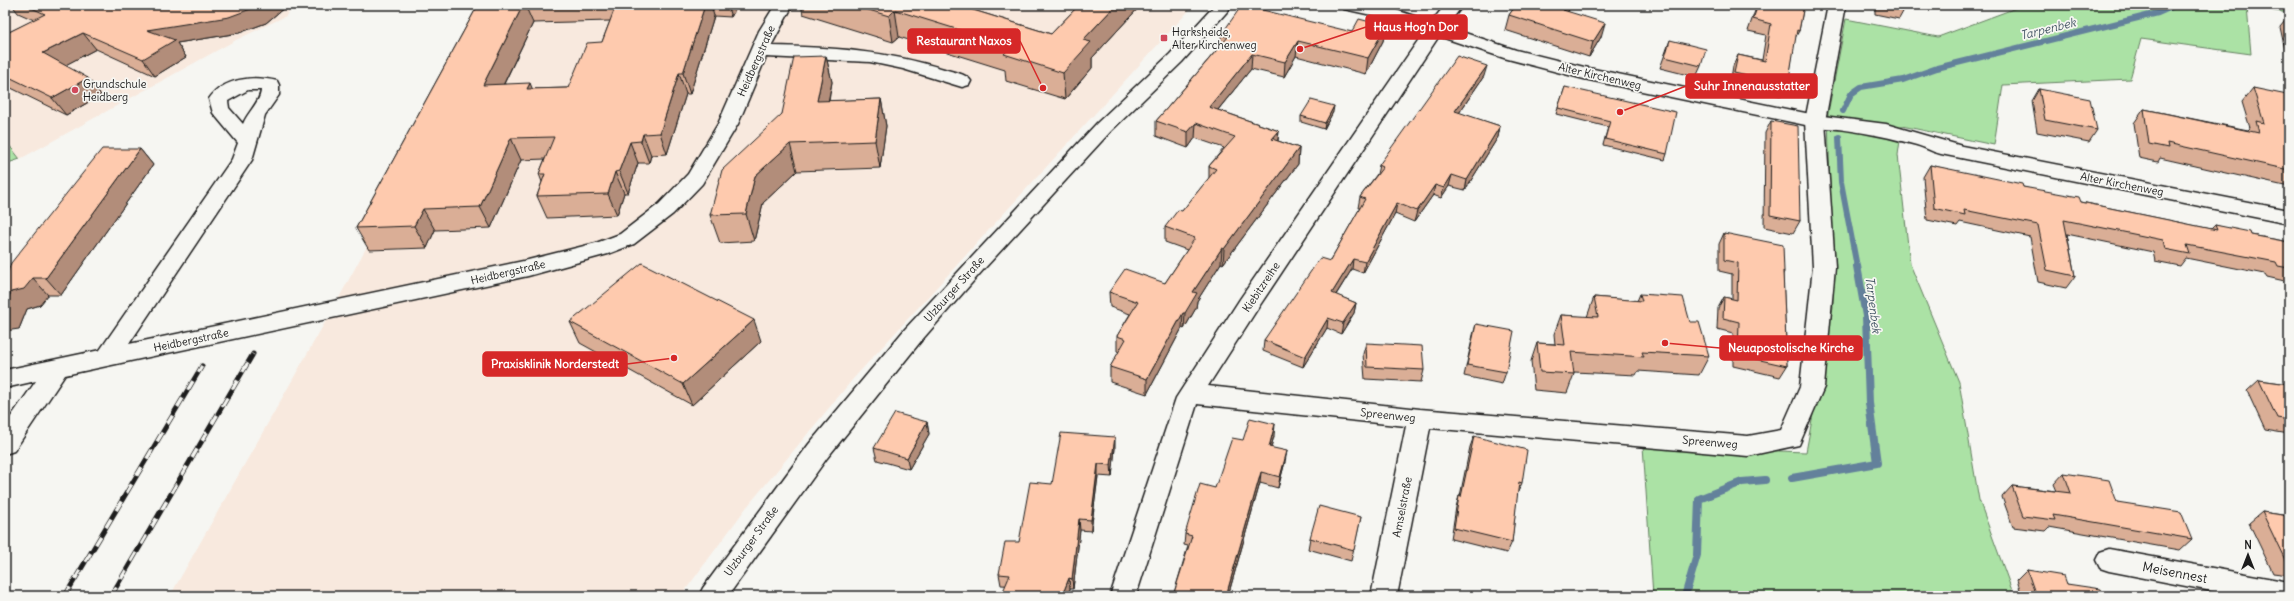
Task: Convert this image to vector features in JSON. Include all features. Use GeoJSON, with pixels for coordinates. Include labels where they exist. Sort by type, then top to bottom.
{"type":"FeatureCollection","features":[{"type":"Feature","properties":{"kind":"street","name":"Heidbergstraße"},"geometry":{"type":"LineString","coordinates":[[5,380],[528,268],[601,249],[627,239],[666,209],[695,179],[728,124],[768,32],[784,5]]}},
{"type":"Feature","properties":{"kind":"street","name":"Ulzburger Straße"},"geometry":{"type":"LineString","coordinates":[[712,596],[818,452],[914,334],[976,264],[1104,127],[1176,58],[1224,5]]}},
{"type":"Feature","properties":{"kind":"street","name":"Alter Kirchenweg"},"geometry":{"type":"LineString","coordinates":[[1350,5],[1382,9],[1435,30],[1510,54],[1584,73],[1816,121],[1841,131],[1872,138],[1955,150],[2289,217]]}},
{"type":"Feature","properties":{"kind":"street","name":"Kiebitzreihe"},"geometry":{"type":"LineString","coordinates":[[1123,596],[1180,413],[1248,305],[1435,30],[1454,5]]}},
{"type":"Feature","properties":{"kind":"street","name":"Spreenweg"},"geometry":{"type":"LineString","coordinates":[[1192,394],[1420,418],[1748,446],[1790,438],[1812,387],[1824,267],[1816,121],[1837,5]]}},
{"type":"Feature","properties":{"kind":"street"},"geometry":{"type":"LineString","coordinates":[[760,51],[833,54],[870,58],[906,64],[962,81]]}},
{"type":"Feature","properties":{"kind":"street"},"geometry":{"type":"LineString","coordinates":[[107,358],[242,160],[247,140]]}},
{"type":"Feature","properties":{"kind":"street"},"geometry":{"type":"LineString","coordinates":[[5,444],[57,369]]}},
{"type":"Feature","properties":{"kind":"street","name":"Amselstraße"},"geometry":{"type":"LineString","coordinates":[[1384,596],[1420,418]]}},
{"type":"Feature","properties":{"kind":"street","name":"Meisennest"},"geometry":{"type":"LineString","coordinates":[[2109,560],[2289,594]]}},
{"type":"Feature","properties":{"kind":"shaded area","name":"Grundschule Heidberg"},"geometry":{"type":"Polygon","coordinates":[[[5,5],[293,5],[286,16],[236,40],[20,159],[5,140],[5,5]]]}},
{"type":"Feature","properties":{"kind":"shaded area"},"geometry":{"type":"Polygon","coordinates":[[[498,5],[1194,5],[853,379],[746,508],[681,596],[170,596],[341,294],[498,5]]]}},
{"type":"Feature","properties":{"kind":"green space"},"geometry":{"type":"Polygon","coordinates":[[[2024,5],[2289,5],[2289,13],[2247,7],[2251,54],[2141,39],[2130,79],[2003,85],[1994,145],[1902,126],[1898,155],[1910,264],[1959,382],[1979,500],[2014,596],[1653,596],[1643,446],[1806,452],[1833,307],[1828,113],[1846,19],[1938,37],[2024,5]]]}},
{"type":"Feature","properties":{"kind":"green space"},"geometry":{"type":"Polygon","coordinates":[[[5,140],[20,159],[5,164],[5,140]]]}},
{"type":"Feature","properties":{"kind":"building"},"geometry":{"type":"Polygon","coordinates":[[[25,5],[258,5],[229,17],[147,30],[175,40],[143,59],[83,33],[43,53],[88,78],[52,98],[5,75],[5,34],[45,14],[25,5]]]}},
{"type":"Feature","properties":{"kind":"building"},"geometry":{"type":"Polygon","coordinates":[[[478,5],[523,5],[483,85],[530,83],[527,89],[568,88],[587,43],[602,42],[616,5],[705,5],[683,73],[679,73],[660,133],[643,134],[641,141],[630,142],[619,171],[615,172],[608,194],[537,196],[545,174],[539,174],[554,137],[511,138],[480,207],[423,209],[414,226],[356,228],[478,5]]]}},
{"type":"Feature","properties":{"kind":"building"},"geometry":{"type":"Polygon","coordinates":[[[852,5],[957,5],[1051,34],[1079,5],[1116,5],[1083,40],[1091,42],[1063,73],[1004,54],[1011,46],[895,10],[889,16],[852,5]]]}},
{"type":"Feature","properties":{"kind":"building"},"geometry":{"type":"Polygon","coordinates":[[[1242,5],[1352,32],[1359,19],[1386,26],[1368,58],[1298,41],[1285,62],[1252,54],[1209,107],[1279,131],[1272,139],[1299,148],[1224,249],[1222,248],[1193,292],[1197,293],[1185,313],[1183,313],[1147,379],[1110,367],[1126,339],[1117,336],[1138,302],[1109,292],[1125,269],[1165,283],[1195,238],[1165,227],[1178,210],[1182,211],[1216,169],[1209,166],[1235,137],[1196,123],[1188,132],[1156,121],[1228,37],[1221,35],[1242,5]]]}},
{"type":"Feature","properties":{"kind":"building"},"geometry":{"type":"Polygon","coordinates":[[[1516,5],[1566,5],[1563,10],[1605,23],[1593,42],[1509,15],[1516,5]]]}},
{"type":"Feature","properties":{"kind":"building"},"geometry":{"type":"Polygon","coordinates":[[[1758,5],[1804,5],[1799,31],[1797,30],[1788,85],[1734,73],[1738,55],[1765,61],[1771,24],[1753,19],[1758,5]]]}},
{"type":"Feature","properties":{"kind":"building"},"geometry":{"type":"Polygon","coordinates":[[[1893,5],[1905,5],[1905,8],[1893,5]]]}},
{"type":"Feature","properties":{"kind":"building"},"geometry":{"type":"Polygon","coordinates":[[[1670,40],[1706,49],[1701,66],[1665,57],[1670,40]]]}},
{"type":"Feature","properties":{"kind":"building"},"geometry":{"type":"Polygon","coordinates":[[[826,56],[817,101],[881,99],[875,141],[790,144],[755,176],[746,214],[710,215],[722,170],[782,114],[794,57],[826,56]]]}},
{"type":"Feature","properties":{"kind":"building"},"geometry":{"type":"Polygon","coordinates":[[[1457,56],[1487,66],[1455,111],[1500,126],[1467,180],[1452,175],[1444,188],[1435,185],[1417,211],[1397,203],[1365,262],[1353,259],[1332,293],[1356,303],[1343,323],[1328,318],[1305,357],[1264,340],[1320,258],[1330,261],[1365,199],[1360,197],[1383,167],[1379,165],[1457,56]]]}},
{"type":"Feature","properties":{"kind":"building"},"geometry":{"type":"Polygon","coordinates":[[[1565,87],[1676,112],[1667,154],[1605,139],[1610,121],[1558,108],[1565,87]]]}},
{"type":"Feature","properties":{"kind":"building"},"geometry":{"type":"Polygon","coordinates":[[[2253,88],[2287,95],[2289,99],[2289,170],[2167,143],[2168,148],[2149,144],[2144,109],[2259,133],[2256,121],[2264,123],[2253,88]]]}},
{"type":"Feature","properties":{"kind":"building"},"geometry":{"type":"Polygon","coordinates":[[[2039,89],[2090,99],[2097,130],[2045,120],[2039,89]]]}},
{"type":"Feature","properties":{"kind":"building"},"geometry":{"type":"Polygon","coordinates":[[[1311,100],[1334,106],[1325,123],[1301,116],[1311,100]]]}},
{"type":"Feature","properties":{"kind":"building"},"geometry":{"type":"Polygon","coordinates":[[[1771,121],[1798,126],[1800,221],[1770,215],[1771,121]]]}},
{"type":"Feature","properties":{"kind":"building"},"geometry":{"type":"Polygon","coordinates":[[[102,149],[140,149],[46,278],[33,278],[24,289],[11,292],[5,305],[5,279],[11,263],[102,149]]]}},
{"type":"Feature","properties":{"kind":"building"},"geometry":{"type":"Polygon","coordinates":[[[1930,165],[2022,184],[2023,187],[2079,197],[2081,202],[2217,230],[2215,225],[2250,232],[2251,235],[2289,242],[2289,268],[2278,266],[2276,262],[2187,245],[2190,254],[2165,249],[2163,240],[2064,220],[2075,276],[2047,270],[2038,225],[1964,210],[1965,215],[1934,208],[1930,165]]]}},
{"type":"Feature","properties":{"kind":"building"},"geometry":{"type":"Polygon","coordinates":[[[1724,233],[1783,245],[1787,366],[1738,355],[1739,322],[1723,318],[1724,297],[1737,300],[1738,263],[1724,260],[1724,233]]]}},
{"type":"Feature","properties":{"kind":"building"},"geometry":{"type":"Polygon","coordinates":[[[642,263],[754,320],[683,384],[570,322],[642,263]]]}},
{"type":"Feature","properties":{"kind":"building"},"geometry":{"type":"Polygon","coordinates":[[[1640,294],[1683,297],[1690,322],[1699,322],[1709,356],[1642,352],[1644,357],[1571,352],[1574,374],[1540,372],[1537,343],[1565,345],[1561,315],[1598,317],[1594,297],[1642,301],[1640,294]]]}},
{"type":"Feature","properties":{"kind":"building"},"geometry":{"type":"Polygon","coordinates":[[[1476,324],[1514,331],[1506,372],[1467,365],[1476,324]]]}},
{"type":"Feature","properties":{"kind":"building"},"geometry":{"type":"Polygon","coordinates":[[[1366,343],[1422,346],[1424,370],[1367,367],[1366,343]]]}},
{"type":"Feature","properties":{"kind":"building"},"geometry":{"type":"Polygon","coordinates":[[[2259,380],[2289,384],[2289,420],[2277,418],[2259,380]]]}},
{"type":"Feature","properties":{"kind":"building"},"geometry":{"type":"Polygon","coordinates":[[[895,413],[927,422],[907,458],[874,448],[895,413]]]}},
{"type":"Feature","properties":{"kind":"building"},"geometry":{"type":"Polygon","coordinates":[[[1250,418],[1275,424],[1269,447],[1287,451],[1280,477],[1261,472],[1226,596],[1173,596],[1192,536],[1185,534],[1200,484],[1215,488],[1232,438],[1243,440],[1250,418]]]}},
{"type":"Feature","properties":{"kind":"building"},"geometry":{"type":"Polygon","coordinates":[[[1061,433],[1115,437],[1111,465],[1098,464],[1091,520],[1079,519],[1072,579],[1069,578],[1062,596],[1001,596],[1010,575],[999,574],[1005,542],[1019,542],[1030,482],[1052,484],[1061,433]]]}},
{"type":"Feature","properties":{"kind":"building"},"geometry":{"type":"Polygon","coordinates":[[[1474,436],[1527,450],[1522,483],[1519,482],[1512,542],[1454,528],[1459,496],[1461,497],[1474,436]]]}},
{"type":"Feature","properties":{"kind":"building"},"geometry":{"type":"Polygon","coordinates":[[[2064,473],[2109,480],[2117,502],[2181,512],[2192,539],[2053,515],[2055,520],[2023,516],[2012,486],[2071,493],[2064,473]]]}},
{"type":"Feature","properties":{"kind":"building"},"geometry":{"type":"Polygon","coordinates":[[[1319,506],[1361,517],[1354,550],[1310,538],[1319,506]]]}},
{"type":"Feature","properties":{"kind":"building"},"geometry":{"type":"Polygon","coordinates":[[[2262,512],[2289,516],[2289,563],[2286,562],[2262,512]]]}},
{"type":"Feature","properties":{"kind":"building"},"geometry":{"type":"Polygon","coordinates":[[[2027,570],[2064,576],[2067,584],[2101,589],[2103,596],[2036,596],[2027,570]]]}},
{"type":"Feature","properties":{"kind":"building"},"geometry":{"type":"Polygon","coordinates":[[[1290,593],[1301,596],[1289,596],[1290,593]]]}},
{"type":"Feature","properties":{"kind":"waterway","name":"Tarpenbek"},"geometry":{"type":"LineString","coordinates":[[1843,111],[1851,94],[1861,87],[1903,80],[1937,68],[2158,13],[2176,5]]}},
{"type":"Feature","properties":{"kind":"waterway","name":"Tarpenbek"},"geometry":{"type":"LineString","coordinates":[[1839,137],[1841,182],[1857,267]]}},
{"type":"Feature","properties":{"kind":"waterway","name":"Tarpenbek"},"geometry":{"type":"LineString","coordinates":[[1792,478],[1877,463],[1869,403],[1866,316],[1857,266]]}},
{"type":"Feature","properties":{"kind":"waterway","name":"Tarpenbek"},"geometry":{"type":"LineString","coordinates":[[1685,596],[1697,555],[1699,499],[1742,482],[1765,480]]}},
{"type":"Feature","properties":{"kind":"railway"},"geometry":{"type":"LineString","coordinates":[[111,596],[253,354]]}},
{"type":"Feature","properties":{"kind":"railway"},"geometry":{"type":"LineString","coordinates":[[65,596],[202,366]]}},
{"type":"Feature","properties":{"kind":"place","name":"Harksheide, Alter Kirchenweg"},"geometry":{"type":"Point","coordinates":[1164,38]}},
{"type":"Feature","properties":{"kind":"place","name":"Haus Hog'n Dor"},"geometry":{"type":"Point","coordinates":[1300,49]}},
{"type":"Feature","properties":{"kind":"place","name":"Restaurant Naxos"},"geometry":{"type":"Point","coordinates":[1043,88]}},
{"type":"Feature","properties":{"kind":"place","name":"Grundschule Heidberg"},"geometry":{"type":"Point","coordinates":[75,90]}},
{"type":"Feature","properties":{"kind":"place","name":"Suhr Innenausstatter"},"geometry":{"type":"Point","coordinates":[1620,112]}},
{"type":"Feature","properties":{"kind":"place","name":"Neuapostolische Kirche"},"geometry":{"type":"Point","coordinates":[1665,343]}},
{"type":"Feature","properties":{"kind":"place","name":"Praxisklinik Norderstedt"},"geometry":{"type":"Point","coordinates":[674,358]}}]}
